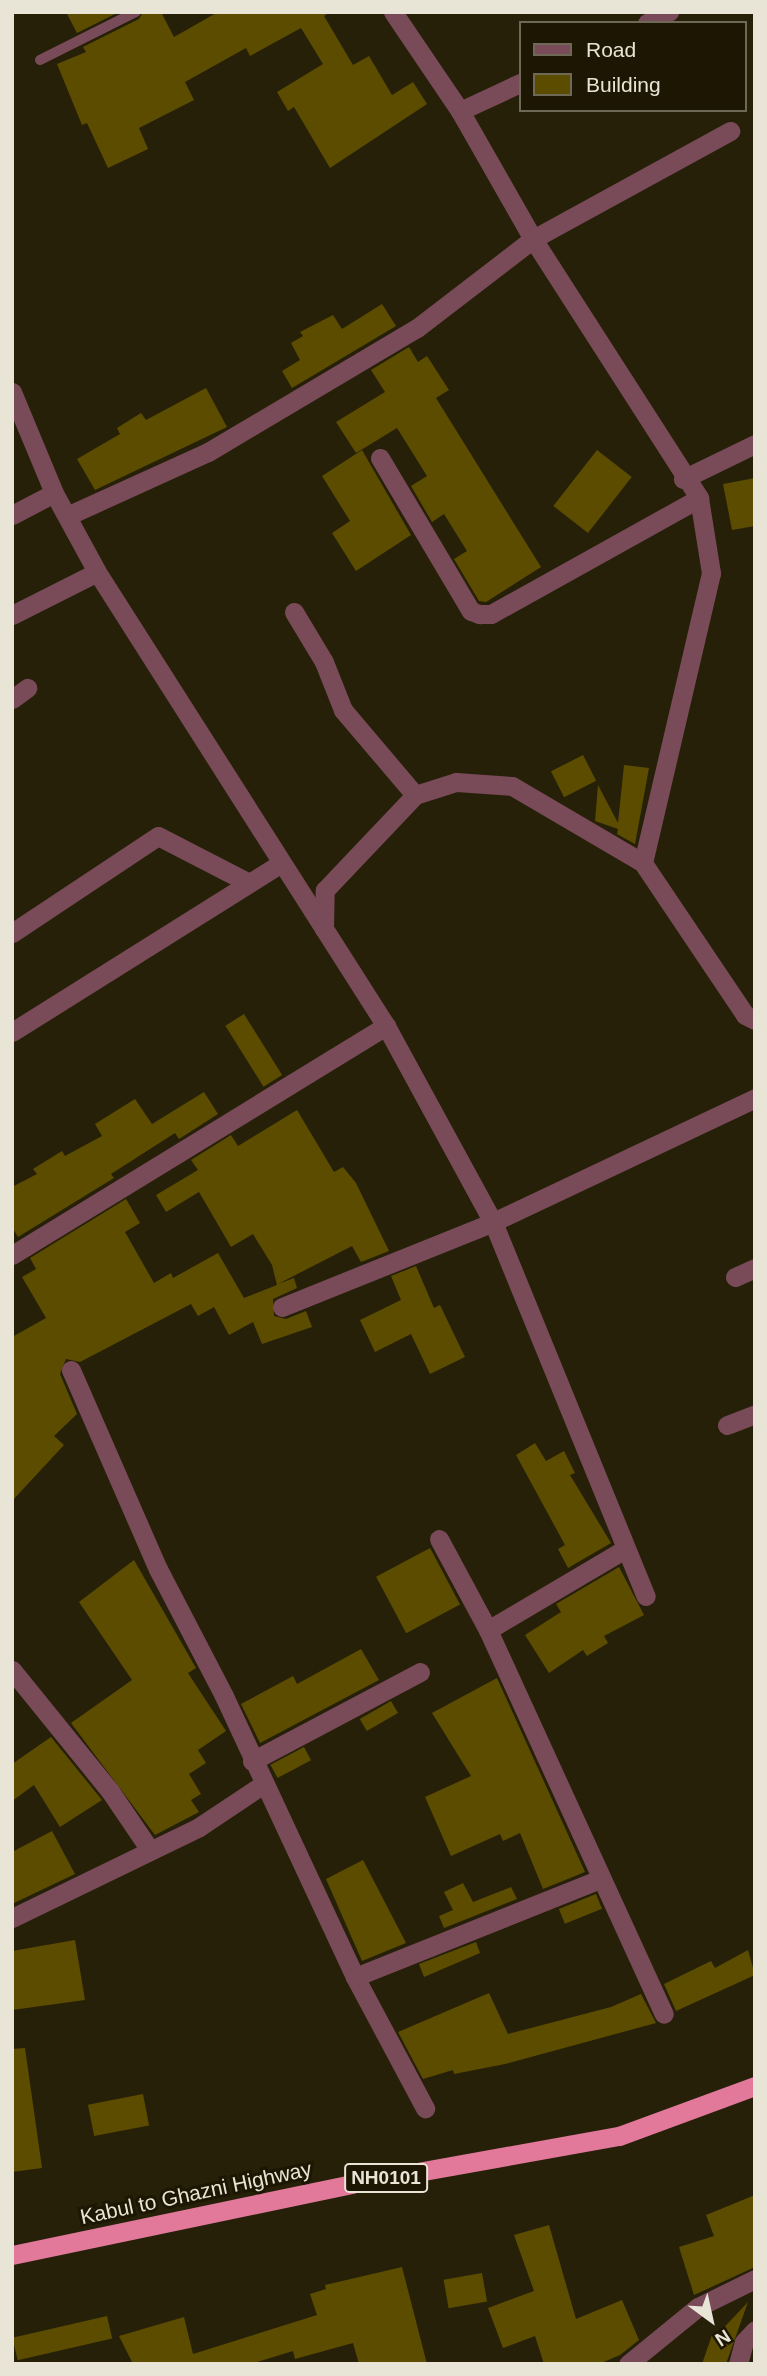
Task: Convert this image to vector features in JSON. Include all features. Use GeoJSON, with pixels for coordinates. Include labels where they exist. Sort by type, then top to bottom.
{"type":"FeatureCollection","features":[{"type":"Feature","properties":{"kind":"highway","name":"Kabul to Ghazni Highway"},"geometry":{"type":"LineString","coordinates":[[12,2255],[351,2184],[619,2136],[754,2087]]}},
{"type":"Feature","properties":{"kind":"street"},"geometry":{"type":"LineString","coordinates":[[393,12],[460,111],[533,239],[683,479],[699,498],[711,573],[643,863]]}},
{"type":"Feature","properties":{"kind":"street"},"geometry":{"type":"LineString","coordinates":[[651,21],[669,12]]}},
{"type":"Feature","properties":{"kind":"street"},"geometry":{"type":"LineString","coordinates":[[460,111],[518,84]]}},
{"type":"Feature","properties":{"kind":"street"},"geometry":{"type":"LineString","coordinates":[[67,516],[243,432],[417,328],[533,239],[730,131]]}},
{"type":"Feature","properties":{"kind":"street"},"geometry":{"type":"LineString","coordinates":[[12,392],[54,493],[97,572],[386,1026],[493,1222],[646,1596]]}},
{"type":"Feature","properties":{"kind":"street"},"geometry":{"type":"LineString","coordinates":[[683,479],[755,444]]}},
{"type":"Feature","properties":{"kind":"street"},"geometry":{"type":"LineString","coordinates":[[380,458],[471,611],[479,614],[491,614],[699,498]]}},
{"type":"Feature","properties":{"kind":"street"},"geometry":{"type":"LineString","coordinates":[[12,515],[54,493]]}},
{"type":"Feature","properties":{"kind":"street"},"geometry":{"type":"LineString","coordinates":[[12,615],[97,572]]}},
{"type":"Feature","properties":{"kind":"street"},"geometry":{"type":"LineString","coordinates":[[294,612],[324,662],[343,710],[415,795]]}},
{"type":"Feature","properties":{"kind":"street"},"geometry":{"type":"LineString","coordinates":[[324,929],[325,890],[415,795],[456,782],[512,786],[643,863],[752,1015]]}},
{"type":"Feature","properties":{"kind":"street"},"geometry":{"type":"LineString","coordinates":[[12,933],[158,836],[249,883]]}},
{"type":"Feature","properties":{"kind":"street"},"geometry":{"type":"LineString","coordinates":[[12,1032],[281,863]]}},
{"type":"Feature","properties":{"kind":"street"},"geometry":{"type":"LineString","coordinates":[[12,1255],[386,1026]]}},
{"type":"Feature","properties":{"kind":"street"},"geometry":{"type":"LineString","coordinates":[[282,1307],[493,1222],[755,1098]]}},
{"type":"Feature","properties":{"kind":"street"},"geometry":{"type":"LineString","coordinates":[[736,1278],[755,1268]]}},
{"type":"Feature","properties":{"kind":"street"},"geometry":{"type":"LineString","coordinates":[[71,1370],[158,1569],[355,1977],[425,2108]]}},
{"type":"Feature","properties":{"kind":"street"},"geometry":{"type":"LineString","coordinates":[[727,1425],[755,1414]]}},
{"type":"Feature","properties":{"kind":"street"},"geometry":{"type":"LineString","coordinates":[[439,1539],[488,1630],[664,2014]]}},
{"type":"Feature","properties":{"kind":"street"},"geometry":{"type":"LineString","coordinates":[[488,1630],[625,1549]]}},
{"type":"Feature","properties":{"kind":"street"},"geometry":{"type":"LineString","coordinates":[[12,1670],[110,1791],[150,1850]]}},
{"type":"Feature","properties":{"kind":"street"},"geometry":{"type":"LineString","coordinates":[[252,1761],[420,1672]]}},
{"type":"Feature","properties":{"kind":"street"},"geometry":{"type":"LineString","coordinates":[[12,1918],[199,1827],[262,1785]]}},
{"type":"Feature","properties":{"kind":"street"},"geometry":{"type":"LineString","coordinates":[[355,1977],[600,1879]]}},
{"type":"Feature","properties":{"kind":"street"},"geometry":{"type":"LineString","coordinates":[[628,2364],[698,2307],[755,2279]]}},
{"type":"Feature","properties":{"kind":"street"},"geometry":{"type":"LineString","coordinates":[[738,2364],[744,2342],[755,2330]]}},
{"type":"Feature","properties":{"kind":"lane"},"geometry":{"type":"LineString","coordinates":[[40,60],[136,12]]}},
{"type":"Feature","properties":{"kind":"building"},"geometry":{"type":"Polygon","coordinates":[[[66,12],[119,12],[77,33],[66,12]]]}},
{"type":"Feature","properties":{"kind":"building"},"geometry":{"type":"Polygon","coordinates":[[[143,12],[161,12],[174,37],[218,12],[330,12],[324,16],[353,65],[369,56],[392,95],[413,82],[427,104],[330,168],[294,107],[288,111],[277,92],[323,64],[301,28],[250,56],[246,48],[185,82],[194,100],[139,128],[148,149],[108,168],[87,123],[82,125],[57,64],[86,52],[83,47],[139,19],[143,12]]]}},
{"type":"Feature","properties":{"kind":"building"},"geometry":{"type":"Polygon","coordinates":[[[382,304],[396,326],[292,388],[282,371],[300,360],[291,343],[303,336],[300,332],[333,315],[342,329],[382,304]]]}},
{"type":"Feature","properties":{"kind":"building"},"geometry":{"type":"Polygon","coordinates":[[[409,347],[418,362],[427,356],[449,390],[436,398],[541,567],[486,602],[479,601],[454,559],[467,551],[444,514],[432,522],[411,486],[427,476],[397,428],[356,453],[336,422],[385,392],[371,370],[409,347]]]}},
{"type":"Feature","properties":{"kind":"building"},"geometry":{"type":"Polygon","coordinates":[[[206,388],[227,427],[95,490],[77,459],[120,434],[117,428],[141,413],[146,420],[206,388]]]}},
{"type":"Feature","properties":{"kind":"building"},"geometry":{"type":"Polygon","coordinates":[[[362,450],[411,535],[356,571],[332,533],[350,521],[322,476],[362,450]]]}},
{"type":"Feature","properties":{"kind":"building"},"geometry":{"type":"Polygon","coordinates":[[[597,450],[632,477],[588,533],[553,506],[597,450]]]}},
{"type":"Feature","properties":{"kind":"building"},"geometry":{"type":"Polygon","coordinates":[[[755,478],[755,526],[732,530],[723,484],[755,478]]]}},
{"type":"Feature","properties":{"kind":"building"},"geometry":{"type":"Polygon","coordinates":[[[583,755],[596,781],[564,797],[551,771],[583,755]]]}},
{"type":"Feature","properties":{"kind":"building"},"geometry":{"type":"Polygon","coordinates":[[[624,765],[649,768],[635,844],[617,834],[618,829],[595,821],[598,785],[618,823],[624,765]]]}},
{"type":"Feature","properties":{"kind":"building"},"geometry":{"type":"Polygon","coordinates":[[[244,1014],[282,1075],[263,1087],[225,1026],[244,1014]]]}},
{"type":"Feature","properties":{"kind":"building"},"geometry":{"type":"Polygon","coordinates":[[[204,1092],[218,1114],[179,1139],[175,1133],[111,1174],[114,1178],[18,1237],[12,1227],[12,1187],[37,1174],[33,1169],[62,1151],[65,1156],[102,1136],[95,1124],[135,1099],[152,1124],[204,1092]]]}},
{"type":"Feature","properties":{"kind":"building"},"geometry":{"type":"Polygon","coordinates":[[[297,1110],[334,1172],[343,1167],[356,1183],[389,1251],[361,1262],[352,1246],[278,1284],[294,1278],[297,1288],[273,1299],[274,1316],[286,1319],[306,1311],[312,1327],[262,1344],[253,1322],[229,1335],[214,1307],[198,1316],[191,1304],[80,1362],[66,1359],[60,1374],[77,1414],[54,1436],[64,1445],[12,1501],[12,1337],[46,1318],[22,1277],[36,1269],[30,1258],[126,1199],[140,1223],[125,1232],[154,1283],[171,1273],[173,1278],[218,1253],[244,1298],[277,1285],[272,1265],[253,1234],[231,1247],[199,1192],[166,1212],[156,1195],[198,1170],[191,1160],[231,1135],[238,1146],[297,1110]]]}},
{"type":"Feature","properties":{"kind":"building"},"geometry":{"type":"Polygon","coordinates":[[[416,1266],[434,1308],[440,1305],[465,1357],[430,1374],[411,1334],[375,1352],[360,1320],[401,1300],[391,1276],[416,1266]]]}},
{"type":"Feature","properties":{"kind":"building"},"geometry":{"type":"Polygon","coordinates":[[[535,1443],[546,1461],[564,1451],[575,1473],[570,1475],[611,1543],[568,1568],[558,1549],[565,1545],[516,1455],[535,1443]]]}},
{"type":"Feature","properties":{"kind":"building"},"geometry":{"type":"Polygon","coordinates":[[[430,1548],[460,1605],[406,1633],[376,1577],[430,1548]]]}},
{"type":"Feature","properties":{"kind":"building"},"geometry":{"type":"Polygon","coordinates":[[[134,1560],[196,1668],[188,1673],[226,1731],[198,1750],[206,1763],[189,1774],[201,1794],[191,1800],[199,1812],[155,1835],[71,1723],[132,1680],[79,1602],[134,1560]]]}},
{"type":"Feature","properties":{"kind":"building"},"geometry":{"type":"Polygon","coordinates":[[[619,1567],[644,1615],[604,1636],[608,1643],[587,1656],[583,1650],[549,1673],[525,1635],[561,1612],[556,1604],[619,1567]]]}},
{"type":"Feature","properties":{"kind":"building"},"geometry":{"type":"Polygon","coordinates":[[[361,1649],[379,1680],[260,1743],[241,1704],[293,1676],[297,1684],[361,1649]]]}},
{"type":"Feature","properties":{"kind":"building"},"geometry":{"type":"Polygon","coordinates":[[[497,1678],[585,1872],[543,1889],[520,1833],[503,1841],[500,1834],[451,1856],[425,1797],[471,1776],[432,1713],[497,1678]]]}},
{"type":"Feature","properties":{"kind":"building"},"geometry":{"type":"Polygon","coordinates":[[[391,1701],[398,1713],[367,1731],[360,1719],[391,1701]]]}},
{"type":"Feature","properties":{"kind":"building"},"geometry":{"type":"Polygon","coordinates":[[[51,1737],[102,1800],[60,1827],[34,1785],[12,1801],[12,1764],[51,1737]]]}},
{"type":"Feature","properties":{"kind":"building"},"geometry":{"type":"Polygon","coordinates":[[[304,1747],[311,1760],[277,1778],[270,1765],[304,1747]]]}},
{"type":"Feature","properties":{"kind":"building"},"geometry":{"type":"Polygon","coordinates":[[[52,1831],[75,1874],[12,1904],[12,1852],[52,1831]]]}},
{"type":"Feature","properties":{"kind":"building"},"geometry":{"type":"Polygon","coordinates":[[[363,1860],[406,1943],[362,1961],[326,1879],[363,1860]]]}},
{"type":"Feature","properties":{"kind":"building"},"geometry":{"type":"Polygon","coordinates":[[[463,1883],[473,1902],[511,1887],[517,1899],[444,1928],[439,1916],[453,1910],[444,1892],[463,1883]]]}},
{"type":"Feature","properties":{"kind":"building"},"geometry":{"type":"Polygon","coordinates":[[[596,1894],[602,1909],[565,1924],[559,1909],[596,1894]]]}},
{"type":"Feature","properties":{"kind":"building"},"geometry":{"type":"Polygon","coordinates":[[[75,1940],[85,2000],[12,2010],[12,1951],[75,1940]]]}},
{"type":"Feature","properties":{"kind":"building"},"geometry":{"type":"Polygon","coordinates":[[[476,1942],[480,1953],[424,1977],[419,1964],[476,1942]]]}},
{"type":"Feature","properties":{"kind":"building"},"geometry":{"type":"Polygon","coordinates":[[[748,1950],[755,1975],[676,2011],[664,1984],[711,1961],[715,1968],[748,1950]]]}},
{"type":"Feature","properties":{"kind":"building"},"geometry":{"type":"Polygon","coordinates":[[[489,1993],[508,2034],[611,2007],[641,1994],[656,2023],[505,2064],[454,2074],[453,2070],[423,2079],[398,2032],[489,1993]]]}},
{"type":"Feature","properties":{"kind":"building"},"geometry":{"type":"Polygon","coordinates":[[[25,2048],[42,2168],[12,2172],[12,2049],[25,2048]]]}},
{"type":"Feature","properties":{"kind":"building"},"geometry":{"type":"Polygon","coordinates":[[[143,2094],[149,2125],[94,2136],[88,2105],[143,2094]]]}},
{"type":"Feature","properties":{"kind":"building"},"geometry":{"type":"Polygon","coordinates":[[[755,2195],[755,2267],[694,2295],[679,2247],[714,2236],[706,2215],[755,2195]]]}},
{"type":"Feature","properties":{"kind":"building"},"geometry":{"type":"Polygon","coordinates":[[[549,2225],[576,2319],[622,2300],[639,2340],[620,2355],[599,2364],[544,2364],[535,2336],[503,2348],[488,2308],[534,2291],[514,2235],[549,2225]]]}},
{"type":"Feature","properties":{"kind":"building"},"geometry":{"type":"Polygon","coordinates":[[[402,2267],[427,2364],[359,2364],[353,2343],[295,2359],[293,2351],[251,2364],[133,2364],[119,2336],[184,2317],[193,2354],[317,2315],[310,2294],[326,2289],[325,2285],[402,2267]]]}},
{"type":"Feature","properties":{"kind":"building"},"geometry":{"type":"Polygon","coordinates":[[[482,2273],[487,2302],[449,2308],[444,2280],[482,2273]]]}},
{"type":"Feature","properties":{"kind":"building"},"geometry":{"type":"Polygon","coordinates":[[[748,2302],[726,2364],[702,2364],[712,2335],[716,2336],[748,2302]]]}},
{"type":"Feature","properties":{"kind":"building"},"geometry":{"type":"Polygon","coordinates":[[[107,2316],[112,2338],[18,2360],[12,2338],[107,2316]]]}}]}
